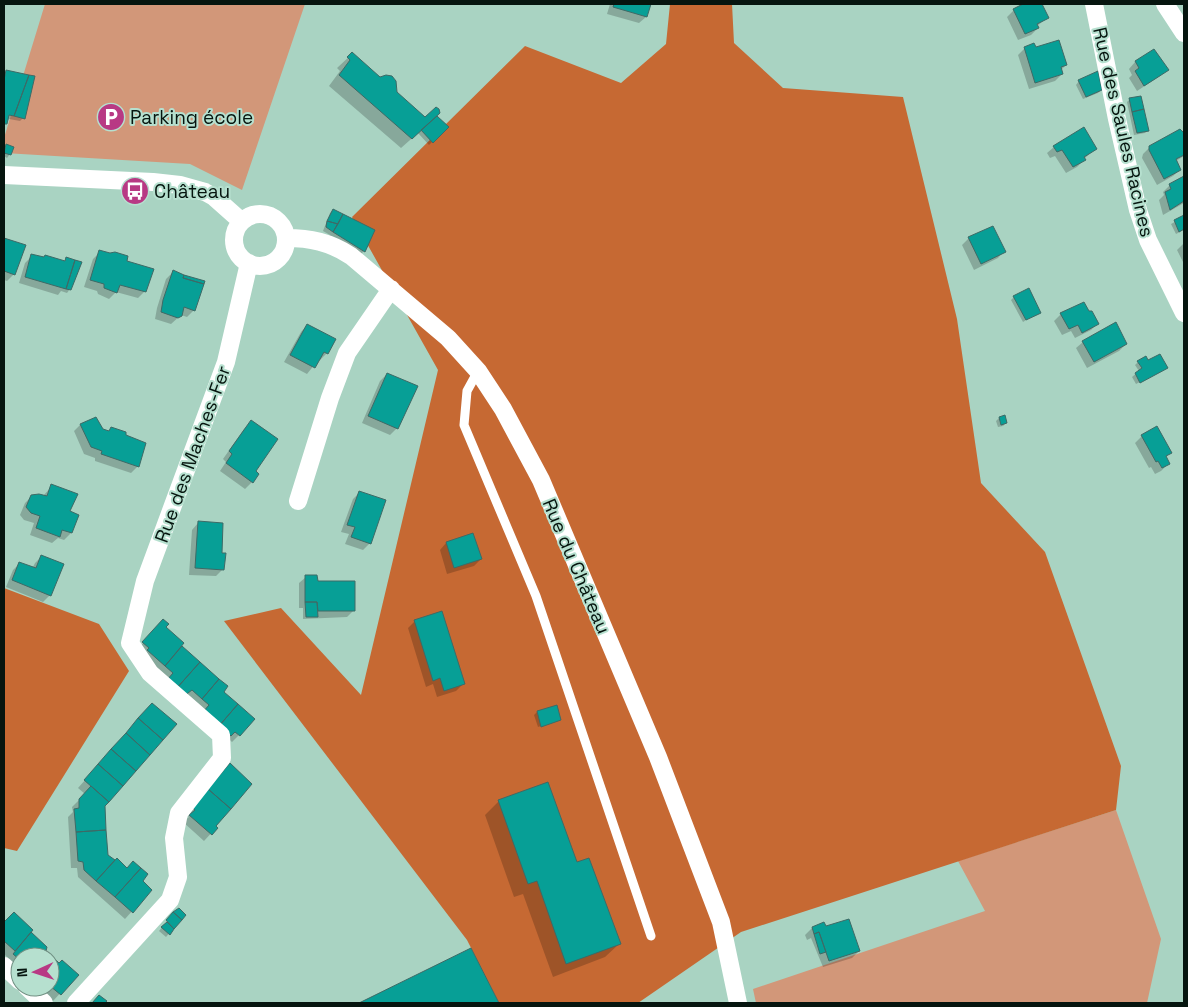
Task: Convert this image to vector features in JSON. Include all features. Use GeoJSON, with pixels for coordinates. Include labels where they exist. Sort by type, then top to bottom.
{"type":"FeatureCollection","features":[{"type":"Feature","properties":{"kind":"street","name":"Rue des Saules Racines"},"geometry":{"type":"LineString","coordinates":[[1094,4],[1116,119],[1138,210],[1148,240],[1184,313]]}},
{"type":"Feature","properties":{"kind":"street"},"geometry":{"type":"LineString","coordinates":[[1165,4],[1184,33]]}},
{"type":"Feature","properties":{"kind":"street"},"geometry":{"type":"LineString","coordinates":[[4,176],[153,182],[180,185],[205,192],[225,206],[241,221]]}},
{"type":"Feature","properties":{"kind":"street"},"geometry":{"type":"LineString","coordinates":[[260,213],[268,215],[281,224],[286,238],[283,252],[275,261],[264,266],[248,263],[238,255],[234,243],[235,231],[241,221],[252,214],[260,213]]}},
{"type":"Feature","properties":{"kind":"street","name":"Rue du Château"},"geometry":{"type":"LineString","coordinates":[[286,238],[318,240],[341,249],[448,338],[478,371],[502,409],[541,480],[658,758],[721,922],[733,1001]]}},
{"type":"Feature","properties":{"kind":"street","name":"Rue des Maches-Fer"},"geometry":{"type":"LineString","coordinates":[[76,1003],[170,900],[178,877],[174,838],[179,812],[222,758],[221,734],[150,673],[130,642],[145,581],[226,362],[248,263]]}},
{"type":"Feature","properties":{"kind":"street"},"geometry":{"type":"LineString","coordinates":[[298,501],[330,398],[347,353],[391,289]]}},
{"type":"Feature","properties":{"kind":"lane"},"geometry":{"type":"LineString","coordinates":[[478,371],[467,391],[464,425],[536,596],[651,936]]}},
{"type":"Feature","properties":{"kind":"shaded area"},"geometry":{"type":"Polygon","coordinates":[[[45,4],[305,4],[242,190],[190,164],[4,153],[4,138],[45,4]]]}},
{"type":"Feature","properties":{"kind":"shaded area"},"geometry":{"type":"Polygon","coordinates":[[[670,4],[732,4],[734,43],[783,88],[903,97],[957,319],[981,483],[1045,552],[1121,766],[1116,810],[741,932],[638,1003],[499,1003],[467,940],[224,621],[281,608],[361,695],[438,370],[352,217],[525,46],[621,83],[666,44],[670,4]]]}},
{"type":"Feature","properties":{"kind":"shaded area"},"geometry":{"type":"Polygon","coordinates":[[[4,588],[99,624],[129,671],[17,851],[4,848],[4,588]]]}},
{"type":"Feature","properties":{"kind":"shaded area"},"geometry":{"type":"Polygon","coordinates":[[[1116,810],[1161,939],[1147,1003],[756,1003],[753,989],[985,911],[958,861],[1116,810]]]}},
{"type":"Feature","properties":{"kind":"building"},"geometry":{"type":"Polygon","coordinates":[[[614,4],[651,4],[647,17],[613,7],[614,4]]]}},
{"type":"Feature","properties":{"kind":"building"},"geometry":{"type":"Polygon","coordinates":[[[1023,4],[1042,4],[1049,18],[1037,24],[1039,28],[1025,34],[1013,9],[1023,4]]]}},
{"type":"Feature","properties":{"kind":"building"},"geometry":{"type":"Polygon","coordinates":[[[1059,40],[1067,65],[1061,67],[1063,74],[1035,83],[1024,47],[1034,43],[1036,47],[1059,40]]]}},
{"type":"Feature","properties":{"kind":"building"},"geometry":{"type":"Polygon","coordinates":[[[1154,49],[1169,70],[1144,86],[1135,71],[1139,68],[1135,61],[1154,49]]]}},
{"type":"Feature","properties":{"kind":"building"},"geometry":{"type":"Polygon","coordinates":[[[352,52],[380,77],[392,76],[396,81],[397,92],[425,117],[436,107],[440,113],[412,139],[339,75],[350,60],[347,57],[352,52]]]}},
{"type":"Feature","properties":{"kind":"building"},"geometry":{"type":"Polygon","coordinates":[[[6,70],[29,75],[14,116],[9,115],[7,124],[4,124],[4,80],[6,70]]]}},
{"type":"Feature","properties":{"kind":"building"},"geometry":{"type":"Polygon","coordinates":[[[1098,71],[1102,90],[1086,97],[1078,80],[1098,71]]]}},
{"type":"Feature","properties":{"kind":"building"},"geometry":{"type":"Polygon","coordinates":[[[29,75],[35,76],[25,119],[14,116],[29,75]]]}},
{"type":"Feature","properties":{"kind":"building"},"geometry":{"type":"Polygon","coordinates":[[[1141,96],[1144,109],[1132,112],[1129,98],[1141,96]]]}},
{"type":"Feature","properties":{"kind":"building"},"geometry":{"type":"Polygon","coordinates":[[[1144,109],[1149,131],[1137,133],[1132,112],[1144,109]]]}},
{"type":"Feature","properties":{"kind":"building"},"geometry":{"type":"Polygon","coordinates":[[[437,116],[449,127],[433,143],[421,130],[437,116]]]}},
{"type":"Feature","properties":{"kind":"building"},"geometry":{"type":"Polygon","coordinates":[[[1084,127],[1097,149],[1084,157],[1086,160],[1073,167],[1062,150],[1057,152],[1053,146],[1084,127]]]}},
{"type":"Feature","properties":{"kind":"building"},"geometry":{"type":"Polygon","coordinates":[[[1180,129],[1184,133],[1184,155],[1176,159],[1181,170],[1164,179],[1149,150],[1149,146],[1180,129]]]}},
{"type":"Feature","properties":{"kind":"building"},"geometry":{"type":"Polygon","coordinates":[[[6,144],[14,147],[11,155],[4,153],[6,144]]]}},
{"type":"Feature","properties":{"kind":"building"},"geometry":{"type":"Polygon","coordinates":[[[1184,176],[1184,201],[1170,210],[1165,192],[1171,189],[1169,184],[1184,176]]]}},
{"type":"Feature","properties":{"kind":"building"},"geometry":{"type":"Polygon","coordinates":[[[333,209],[343,214],[338,224],[327,221],[333,209]]]}},
{"type":"Feature","properties":{"kind":"building"},"geometry":{"type":"Polygon","coordinates":[[[343,214],[375,230],[365,252],[333,232],[343,214]]]}},
{"type":"Feature","properties":{"kind":"building"},"geometry":{"type":"Polygon","coordinates":[[[1184,215],[1184,229],[1179,232],[1174,220],[1184,215]]]}},
{"type":"Feature","properties":{"kind":"building"},"geometry":{"type":"Polygon","coordinates":[[[327,221],[338,224],[333,232],[326,227],[327,221]]]}},
{"type":"Feature","properties":{"kind":"building"},"geometry":{"type":"Polygon","coordinates":[[[993,226],[1006,252],[981,264],[968,237],[993,226]]]}},
{"type":"Feature","properties":{"kind":"building"},"geometry":{"type":"Polygon","coordinates":[[[4,238],[26,245],[15,275],[4,271],[4,238]]]}},
{"type":"Feature","properties":{"kind":"building"},"geometry":{"type":"Polygon","coordinates":[[[99,250],[128,256],[127,261],[154,269],[146,292],[120,285],[117,293],[104,288],[104,284],[90,280],[99,250]]]}},
{"type":"Feature","properties":{"kind":"building"},"geometry":{"type":"Polygon","coordinates":[[[31,254],[44,257],[45,255],[65,261],[66,257],[75,260],[66,289],[25,277],[31,254]]]}},
{"type":"Feature","properties":{"kind":"building"},"geometry":{"type":"Polygon","coordinates":[[[75,260],[82,262],[71,290],[66,289],[75,260]]]}},
{"type":"Feature","properties":{"kind":"building"},"geometry":{"type":"Polygon","coordinates":[[[173,270],[184,275],[183,278],[204,284],[195,311],[184,307],[182,316],[178,318],[161,312],[173,270]]]}},
{"type":"Feature","properties":{"kind":"building"},"geometry":{"type":"Polygon","coordinates":[[[184,275],[205,281],[204,284],[183,278],[184,275]]]}},
{"type":"Feature","properties":{"kind":"building"},"geometry":{"type":"Polygon","coordinates":[[[1029,288],[1041,313],[1026,320],[1013,296],[1029,288]]]}},
{"type":"Feature","properties":{"kind":"building"},"geometry":{"type":"Polygon","coordinates":[[[1084,302],[1089,311],[1092,311],[1099,324],[1082,333],[1078,325],[1069,329],[1060,313],[1084,302]]]}},
{"type":"Feature","properties":{"kind":"building"},"geometry":{"type":"Polygon","coordinates":[[[1116,322],[1127,344],[1094,362],[1082,341],[1116,322]]]}},
{"type":"Feature","properties":{"kind":"building"},"geometry":{"type":"Polygon","coordinates":[[[307,324],[336,339],[328,354],[324,352],[315,368],[290,355],[307,324]]]}},
{"type":"Feature","properties":{"kind":"building"},"geometry":{"type":"Polygon","coordinates":[[[1160,354],[1168,368],[1140,383],[1135,373],[1142,368],[1137,361],[1146,356],[1148,360],[1160,354]]]}},
{"type":"Feature","properties":{"kind":"building"},"geometry":{"type":"Polygon","coordinates":[[[387,373],[418,386],[398,429],[368,416],[387,373]]]}},
{"type":"Feature","properties":{"kind":"building"},"geometry":{"type":"Polygon","coordinates":[[[1005,415],[1007,423],[1001,425],[999,417],[1005,415]]]}},
{"type":"Feature","properties":{"kind":"building"},"geometry":{"type":"Polygon","coordinates":[[[96,417],[103,429],[109,431],[111,427],[126,432],[126,435],[146,443],[139,467],[101,454],[102,451],[91,447],[80,424],[96,417]]]}},
{"type":"Feature","properties":{"kind":"building"},"geometry":{"type":"Polygon","coordinates":[[[251,420],[278,439],[256,471],[259,474],[253,483],[226,463],[232,454],[229,451],[251,420]]]}},
{"type":"Feature","properties":{"kind":"building"},"geometry":{"type":"Polygon","coordinates":[[[1157,426],[1172,453],[1166,456],[1170,464],[1162,468],[1158,461],[1156,462],[1141,435],[1157,426]]]}},
{"type":"Feature","properties":{"kind":"building"},"geometry":{"type":"Polygon","coordinates":[[[51,484],[78,494],[70,511],[79,515],[72,533],[62,530],[60,537],[36,528],[40,516],[31,513],[26,507],[31,495],[47,496],[51,484]]]}},
{"type":"Feature","properties":{"kind":"building"},"geometry":{"type":"Polygon","coordinates":[[[359,491],[386,500],[371,544],[351,537],[355,527],[347,525],[359,491]]]}},
{"type":"Feature","properties":{"kind":"building"},"geometry":{"type":"Polygon","coordinates":[[[198,521],[223,523],[222,553],[226,553],[224,570],[195,568],[198,521]]]}},
{"type":"Feature","properties":{"kind":"building"},"geometry":{"type":"Polygon","coordinates":[[[473,533],[482,559],[454,568],[446,542],[473,533]]]}},
{"type":"Feature","properties":{"kind":"building"},"geometry":{"type":"Polygon","coordinates":[[[41,555],[64,564],[51,596],[12,580],[19,562],[36,568],[41,555]]]}},
{"type":"Feature","properties":{"kind":"building"},"geometry":{"type":"Polygon","coordinates":[[[305,575],[317,575],[318,581],[355,581],[355,611],[318,611],[317,602],[305,602],[305,575]]]}},
{"type":"Feature","properties":{"kind":"building"},"geometry":{"type":"Polygon","coordinates":[[[305,602],[317,602],[318,617],[306,617],[305,602]]]}},
{"type":"Feature","properties":{"kind":"building"},"geometry":{"type":"Polygon","coordinates":[[[442,611],[465,684],[444,691],[440,678],[433,681],[414,620],[442,611]]]}},
{"type":"Feature","properties":{"kind":"building"},"geometry":{"type":"Polygon","coordinates":[[[163,619],[169,624],[166,627],[184,643],[165,666],[147,650],[149,648],[142,642],[163,619]]]}},
{"type":"Feature","properties":{"kind":"building"},"geometry":{"type":"Polygon","coordinates":[[[182,646],[200,662],[176,689],[167,680],[173,673],[165,666],[182,646]]]}},
{"type":"Feature","properties":{"kind":"building"},"geometry":{"type":"Polygon","coordinates":[[[200,662],[219,679],[202,699],[192,690],[184,696],[176,689],[200,662]]]}},
{"type":"Feature","properties":{"kind":"building"},"geometry":{"type":"Polygon","coordinates":[[[219,679],[228,686],[224,692],[238,704],[219,726],[203,712],[209,705],[202,699],[219,679]]]}},
{"type":"Feature","properties":{"kind":"building"},"geometry":{"type":"Polygon","coordinates":[[[152,703],[177,724],[163,740],[138,718],[152,703]]]}},
{"type":"Feature","properties":{"kind":"building"},"geometry":{"type":"Polygon","coordinates":[[[238,704],[255,719],[240,736],[235,732],[231,736],[219,726],[238,704]]]}},
{"type":"Feature","properties":{"kind":"building"},"geometry":{"type":"Polygon","coordinates":[[[557,705],[561,720],[541,727],[537,711],[557,705]]]}},
{"type":"Feature","properties":{"kind":"building"},"geometry":{"type":"Polygon","coordinates":[[[138,718],[163,740],[150,755],[126,733],[138,718]]]}},
{"type":"Feature","properties":{"kind":"building"},"geometry":{"type":"Polygon","coordinates":[[[126,733],[150,755],[136,771],[111,749],[126,733]]]}},
{"type":"Feature","properties":{"kind":"building"},"geometry":{"type":"Polygon","coordinates":[[[111,749],[136,771],[123,786],[98,764],[111,749]]]}},
{"type":"Feature","properties":{"kind":"building"},"geometry":{"type":"Polygon","coordinates":[[[230,763],[252,784],[231,809],[208,789],[230,763]]]}},
{"type":"Feature","properties":{"kind":"building"},"geometry":{"type":"Polygon","coordinates":[[[98,764],[123,786],[109,802],[84,780],[98,764]]]}},
{"type":"Feature","properties":{"kind":"building"},"geometry":{"type":"Polygon","coordinates":[[[548,782],[577,862],[589,858],[621,944],[566,964],[537,881],[528,884],[498,800],[548,782]]]}},
{"type":"Feature","properties":{"kind":"building"},"geometry":{"type":"Polygon","coordinates":[[[91,786],[109,802],[105,806],[106,830],[76,832],[74,809],[79,808],[79,799],[91,786]]]}},
{"type":"Feature","properties":{"kind":"building"},"geometry":{"type":"Polygon","coordinates":[[[208,789],[231,809],[216,826],[218,828],[212,835],[189,815],[195,810],[192,807],[208,789]]]}},
{"type":"Feature","properties":{"kind":"building"},"geometry":{"type":"Polygon","coordinates":[[[106,830],[108,855],[115,860],[96,881],[84,870],[83,862],[78,861],[76,832],[106,830]]]}},
{"type":"Feature","properties":{"kind":"building"},"geometry":{"type":"Polygon","coordinates":[[[117,858],[127,868],[133,861],[141,868],[115,897],[96,881],[117,858]]]}},
{"type":"Feature","properties":{"kind":"building"},"geometry":{"type":"Polygon","coordinates":[[[141,868],[148,874],[143,881],[152,890],[133,913],[115,897],[141,868]]]}},
{"type":"Feature","properties":{"kind":"building"},"geometry":{"type":"Polygon","coordinates":[[[179,908],[186,915],[182,920],[173,912],[179,908]]]}},
{"type":"Feature","properties":{"kind":"building"},"geometry":{"type":"Polygon","coordinates":[[[14,912],[33,930],[18,947],[11,947],[4,941],[4,922],[14,912]]]}},
{"type":"Feature","properties":{"kind":"building"},"geometry":{"type":"Polygon","coordinates":[[[173,912],[182,920],[174,929],[166,920],[173,912]]]}},
{"type":"Feature","properties":{"kind":"building"},"geometry":{"type":"Polygon","coordinates":[[[849,919],[860,951],[829,961],[819,932],[814,934],[812,927],[824,922],[826,926],[849,919]]]}},
{"type":"Feature","properties":{"kind":"building"},"geometry":{"type":"Polygon","coordinates":[[[167,922],[174,929],[170,935],[161,927],[167,922]]]}},
{"type":"Feature","properties":{"kind":"building"},"geometry":{"type":"Polygon","coordinates":[[[31,932],[47,947],[19,947],[31,932]]]}},
{"type":"Feature","properties":{"kind":"building"},"geometry":{"type":"Polygon","coordinates":[[[819,932],[826,952],[820,954],[814,934],[819,932]]]}},
{"type":"Feature","properties":{"kind":"building"},"geometry":{"type":"Polygon","coordinates":[[[471,948],[499,1003],[359,1003],[471,948]]]}},
{"type":"Feature","properties":{"kind":"building"},"geometry":{"type":"Polygon","coordinates":[[[62,960],[79,975],[61,995],[60,962],[62,960]]]}},
{"type":"Feature","properties":{"kind":"building"},"geometry":{"type":"Polygon","coordinates":[[[99,995],[107,1001],[105,1003],[92,1003],[99,995]]]}},
{"type":"Feature","properties":{"kind":"place","name":"Parking école"},"geometry":{"type":"Point","coordinates":[111,117]}},
{"type":"Feature","properties":{"kind":"place","name":"Château"},"geometry":{"type":"Point","coordinates":[135,191]}}]}
